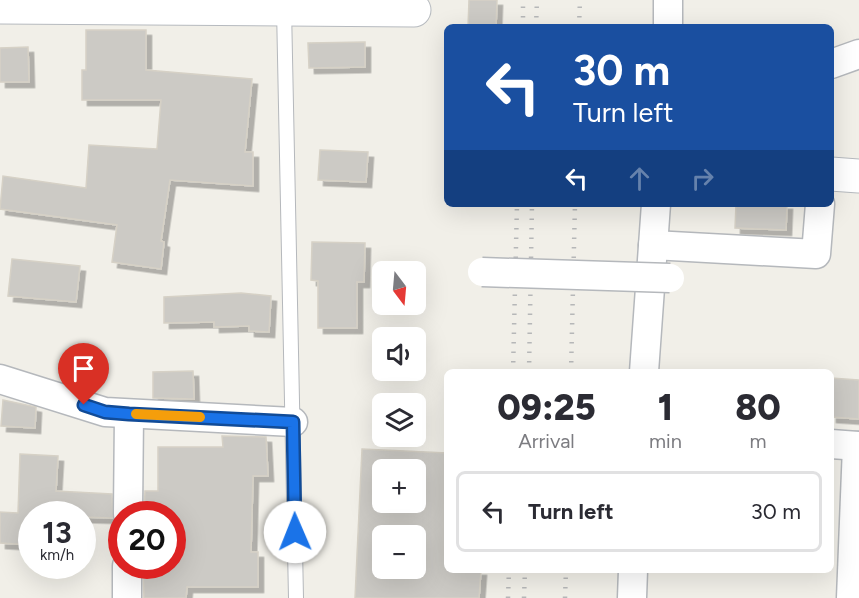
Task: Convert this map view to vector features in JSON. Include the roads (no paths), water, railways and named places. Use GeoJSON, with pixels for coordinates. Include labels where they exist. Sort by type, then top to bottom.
{"type":"FeatureCollection","features":[{"type":"Feature","properties":{"kind":"street"},"geometry":{"type":"LineString","coordinates":[[668,0],[668,24]]}},
{"type":"Feature","properties":{"kind":"street"},"geometry":{"type":"LineString","coordinates":[[0,7],[284,4],[414,10]]}},
{"type":"Feature","properties":{"kind":"street"},"geometry":{"type":"LineString","coordinates":[[834,63],[859,54]]}},
{"type":"Feature","properties":{"kind":"street"},"geometry":{"type":"LineString","coordinates":[[834,174],[859,176]]}},
{"type":"Feature","properties":{"kind":"street"},"geometry":{"type":"LineString","coordinates":[[644,369],[656,207]]}},
{"type":"Feature","properties":{"kind":"street"},"geometry":{"type":"LineString","coordinates":[[652,245],[816,254],[820,207]]}},
{"type":"Feature","properties":{"kind":"street"},"geometry":{"type":"LineString","coordinates":[[482,272],[670,278]]}},
{"type":"Feature","properties":{"kind":"street"},"geometry":{"type":"LineString","coordinates":[[0,379],[105,412],[293,422]]}},
{"type":"Feature","properties":{"kind":"street"},"geometry":{"type":"LineString","coordinates":[[128,501],[129,414]]}},
{"type":"Feature","properties":{"kind":"street"},"geometry":{"type":"LineString","coordinates":[[849,446],[851,598]]}},
{"type":"Feature","properties":{"kind":"street"},"geometry":{"type":"LineString","coordinates":[[632,598],[633,573]]}},
{"type":"Feature","properties":{"kind":"street"},"geometry":{"type":"LineString","coordinates":[[127,579],[127,598]]}},
{"type":"Feature","properties":{"kind":"lane"},"geometry":{"type":"LineString","coordinates":[[284,4],[296,598]]}},
{"type":"Feature","properties":{"kind":"railway"},"geometry":{"type":"LineString","coordinates":[[523,0],[523,24]]}},
{"type":"Feature","properties":{"kind":"railway"},"geometry":{"type":"LineString","coordinates":[[536,24],[537,0]]}},
{"type":"Feature","properties":{"kind":"railway"},"geometry":{"type":"LineString","coordinates":[[579,24],[580,0]]}},
{"type":"Feature","properties":{"kind":"railway"},"geometry":{"type":"LineString","coordinates":[[513,369],[517,207]]}},
{"type":"Feature","properties":{"kind":"railway"},"geometry":{"type":"LineString","coordinates":[[529,369],[532,207]]}},
{"type":"Feature","properties":{"kind":"railway"},"geometry":{"type":"LineString","coordinates":[[571,369],[575,207]]}},
{"type":"Feature","properties":{"kind":"railway"},"geometry":{"type":"LineString","coordinates":[[508,598],[509,573]]}},
{"type":"Feature","properties":{"kind":"railway"},"geometry":{"type":"LineString","coordinates":[[524,598],[525,573]]}},
{"type":"Feature","properties":{"kind":"railway"},"geometry":{"type":"LineString","coordinates":[[565,598],[566,573]]}}]}
